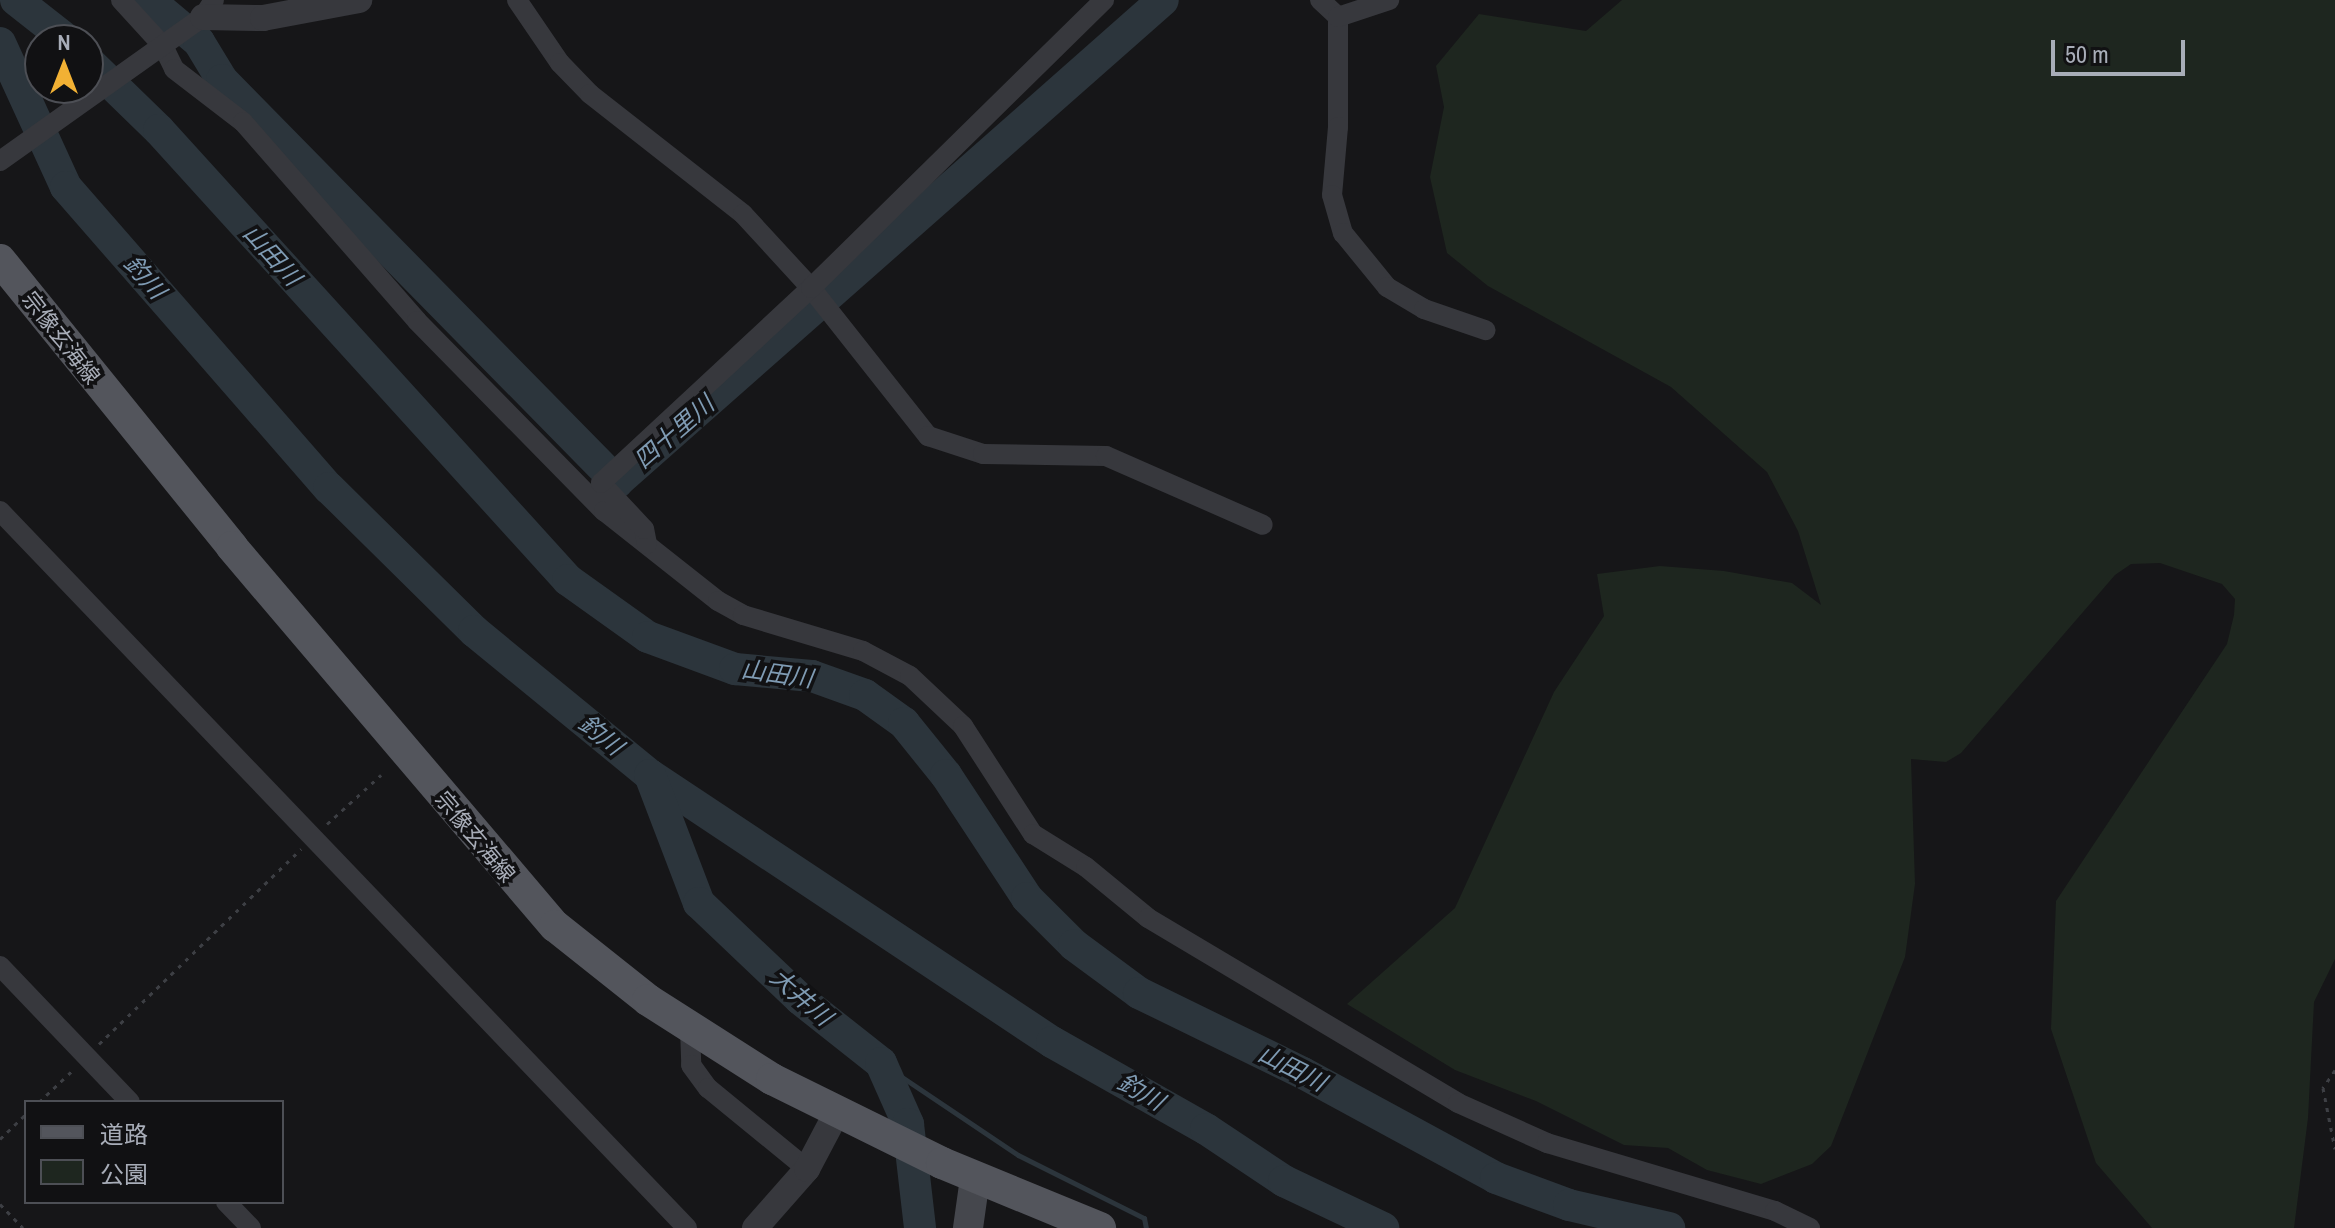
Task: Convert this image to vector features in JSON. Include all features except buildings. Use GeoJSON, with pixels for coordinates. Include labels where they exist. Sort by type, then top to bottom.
{"type":"FeatureCollection","features":[{"type":"Feature","properties":{"kind":"main road","name":"宗像玄海線"},"geometry":{"type":"LineString","coordinates":[[0,260],[97,385],[521,892],[589,955],[690,1028],[836,1114],[975,1178],[1100,1228]]}},
{"type":"Feature","properties":{"kind":"main road"},"geometry":{"type":"LineString","coordinates":[[968,1226],[975,1178]]}},
{"type":"Feature","properties":{"kind":"street"},"geometry":{"type":"LineString","coordinates":[[121,0],[155,52],[243,122],[511,422],[604,511],[718,601],[743,615],[863,651],[910,676],[963,726],[1033,834],[1086,867],[1148,918],[1458,1103],[1547,1143],[1775,1211],[1810,1228]]}},
{"type":"Feature","properties":{"kind":"street"},"geometry":{"type":"LineString","coordinates":[[0,161],[155,52],[208,8],[263,18],[359,0]]}},
{"type":"Feature","properties":{"kind":"street"},"geometry":{"type":"LineString","coordinates":[[517,0],[560,63],[590,94],[743,214],[811,288],[928,436],[983,454],[1106,456],[1263,525]]}},
{"type":"Feature","properties":{"kind":"street"},"geometry":{"type":"LineString","coordinates":[[647,544],[644,529],[601,483],[811,288],[1104,0]]}},
{"type":"Feature","properties":{"kind":"street"},"geometry":{"type":"LineString","coordinates":[[1320,0],[1338,17],[1338,127],[1332,195],[1343,233],[1387,287],[1424,309],[1485,330]]}},
{"type":"Feature","properties":{"kind":"street"},"geometry":{"type":"LineString","coordinates":[[1338,17],[1389,0]]}},
{"type":"Feature","properties":{"kind":"street"},"geometry":{"type":"LineString","coordinates":[[0,511],[687,1228]]}},
{"type":"Feature","properties":{"kind":"street"},"geometry":{"type":"LineString","coordinates":[[0,966],[128,1100]]}},
{"type":"Feature","properties":{"kind":"street"},"geometry":{"type":"LineString","coordinates":[[690,1028],[691,1065],[708,1088],[807,1169]]}},
{"type":"Feature","properties":{"kind":"street"},"geometry":{"type":"LineString","coordinates":[[755,1228],[807,1169],[836,1114]]}},
{"type":"Feature","properties":{"kind":"street"},"geometry":{"type":"LineString","coordinates":[[228,1204],[251,1228]]}},
{"type":"Feature","properties":{"kind":"path"},"geometry":{"type":"LineString","coordinates":[[41,1100],[381,775]]}},
{"type":"Feature","properties":{"kind":"path"},"geometry":{"type":"LineString","coordinates":[[2335,1070],[2323,1088],[2335,1149]]}},
{"type":"Feature","properties":{"kind":"path"},"geometry":{"type":"LineString","coordinates":[[0,1139],[24,1116]]}},
{"type":"Feature","properties":{"kind":"path"},"geometry":{"type":"LineString","coordinates":[[0,1204],[23,1228]]}},
{"type":"Feature","properties":{"kind":"green space"},"geometry":{"type":"Polygon","coordinates":[[[1622,0],[2335,0],[2335,959],[2314,1002],[2308,1118],[2294,1228],[2152,1228],[2096,1163],[2051,1029],[2056,901],[2227,644],[2234,615],[2235,599],[2222,584],[2160,563],[2131,564],[2115,575],[1961,753],[1946,762],[1911,759],[1915,884],[1905,957],[1831,1146],[1812,1164],[1761,1184],[1707,1170],[1668,1148],[1624,1145],[1536,1101],[1455,1070],[1347,1004],[1455,908],[1554,692],[1604,616],[1597,574],[1660,566],[1724,571],[1792,583],[1821,605],[1798,531],[1767,472],[1671,387],[1488,286],[1447,253],[1430,177],[1444,107],[1436,66],[1479,14],[1586,31],[1622,0]]]}},
{"type":"Feature","properties":{"kind":"waterway","name":"山田川"},"geometry":{"type":"LineString","coordinates":[[16,0],[47,24]]}},
{"type":"Feature","properties":{"kind":"waterway","name":"四十里川"},"geometry":{"type":"LineString","coordinates":[[149,0],[199,42],[222,80],[617,482],[1163,0]]}},
{"type":"Feature","properties":{"kind":"waterway","name":"釣川"},"geometry":{"type":"LineString","coordinates":[[0,43],[66,187],[329,488],[474,631],[650,775],[1052,1042],[1206,1129],[1284,1181],[1383,1228]]}},
{"type":"Feature","properties":{"kind":"waterway","name":"山田川"},"geometry":{"type":"LineString","coordinates":[[104,77],[159,130],[568,580],[648,637],[735,669],[812,676],[865,695],[904,723],[946,775],[1027,898],[1074,945],[1139,993],[1303,1073],[1496,1178],[1569,1205],[1669,1228]]}},
{"type":"Feature","properties":{"kind":"waterway","name":"大井川"},"geometry":{"type":"LineString","coordinates":[[650,775],[699,903],[800,999],[881,1063],[908,1124],[920,1228]]}},
{"type":"Feature","properties":{"kind":"waterway"},"geometry":{"type":"LineString","coordinates":[[881,1063],[1018,1155],[1144,1218],[1146,1228]]}},
{"type":"Feature","properties":{"kind":"waterway"},"geometry":{"type":"LineString","coordinates":[[919,1223],[930,1228]]}}]}
